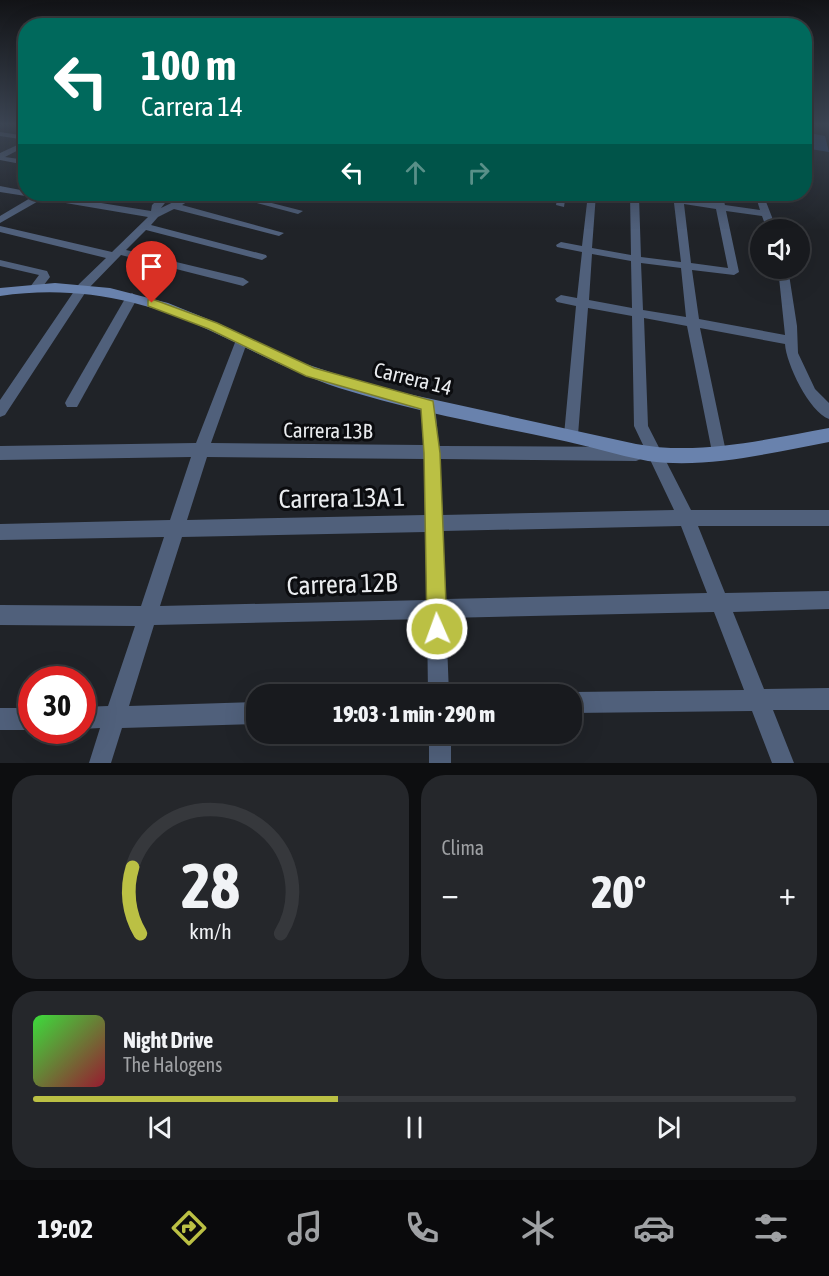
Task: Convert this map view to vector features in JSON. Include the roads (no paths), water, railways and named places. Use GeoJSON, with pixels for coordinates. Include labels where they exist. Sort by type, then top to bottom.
{"type":"FeatureCollection","features":[{"type":"Feature","properties":{"kind":"main road","name":"Carrera 14"},"geometry":{"type":"LineString","coordinates":[[0,292],[36,287],[84,287],[132,297],[173,310],[311,372],[428,405],[656,455],[718,452],[829,435]]}},
{"type":"Feature","properties":{"kind":"street"},"geometry":{"type":"LineString","coordinates":[[0,189],[18,192]]}},
{"type":"Feature","properties":{"kind":"street"},"geometry":{"type":"LineString","coordinates":[[0,220],[31,201]]}},
{"type":"Feature","properties":{"kind":"street"},"geometry":{"type":"LineString","coordinates":[[75,201],[155,215]]}},
{"type":"Feature","properties":{"kind":"street"},"geometry":{"type":"LineString","coordinates":[[0,411],[84,287],[155,215],[183,201]]}},
{"type":"Feature","properties":{"kind":"street"},"geometry":{"type":"LineString","coordinates":[[255,201],[298,212]]}},
{"type":"Feature","properties":{"kind":"street"},"geometry":{"type":"LineString","coordinates":[[561,201],[561,205]]}},
{"type":"Feature","properties":{"kind":"street"},"geometry":{"type":"LineString","coordinates":[[571,435],[591,201]]}},
{"type":"Feature","properties":{"kind":"street"},"geometry":{"type":"LineString","coordinates":[[635,201],[641,426],[686,518],[760,700],[783,763]]}},
{"type":"Feature","properties":{"kind":"street"},"geometry":{"type":"LineString","coordinates":[[679,201],[693,323],[718,452]]}},
{"type":"Feature","properties":{"kind":"street"},"geometry":{"type":"LineString","coordinates":[[698,201],[766,214]]}},
{"type":"Feature","properties":{"kind":"street"},"geometry":{"type":"LineString","coordinates":[[561,244],[635,259],[734,272],[720,201]]}},
{"type":"Feature","properties":{"kind":"street"},"geometry":{"type":"LineString","coordinates":[[761,201],[768,219]]}},
{"type":"Feature","properties":{"kind":"street"},"geometry":{"type":"LineString","coordinates":[[155,215],[160,202],[279,233]]}},
{"type":"Feature","properties":{"kind":"street"},"geometry":{"type":"LineString","coordinates":[[143,226],[262,257]]}},
{"type":"Feature","properties":{"kind":"street"},"geometry":{"type":"LineString","coordinates":[[0,229],[243,282]]}},
{"type":"Feature","properties":{"kind":"street"},"geometry":{"type":"LineString","coordinates":[[0,263],[43,273],[45,277],[36,287]]}},
{"type":"Feature","properties":{"kind":"street"},"geometry":{"type":"LineString","coordinates":[[785,279],[792,353],[810,392],[829,413]]}},
{"type":"Feature","properties":{"kind":"street"},"geometry":{"type":"LineString","coordinates":[[72,403],[132,297]]}},
{"type":"Feature","properties":{"kind":"street"},"geometry":{"type":"LineString","coordinates":[[561,299],[790,340]]}},
{"type":"Feature","properties":{"kind":"street"},"geometry":{"type":"LineString","coordinates":[[99,763],[201,450],[242,340]]}},
{"type":"Feature","properties":{"kind":"street"},"geometry":{"type":"LineString","coordinates":[[428,405],[432,453],[439,684]]}},
{"type":"Feature","properties":{"kind":"street","name":"Carrera 13B"},"geometry":{"type":"LineString","coordinates":[[0,453],[201,450],[656,455]]}},
{"type":"Feature","properties":{"kind":"street","name":"Carrera 13A 1"},"geometry":{"type":"LineString","coordinates":[[0,531],[686,518],[829,518]]}},
{"type":"Feature","properties":{"kind":"street","name":"Carrera 12B"},"geometry":{"type":"LineString","coordinates":[[0,615],[147,616],[829,600]]}},
{"type":"Feature","properties":{"kind":"street"},"geometry":{"type":"LineString","coordinates":[[582,704],[829,699]]}},
{"type":"Feature","properties":{"kind":"street"},"geometry":{"type":"LineString","coordinates":[[96,718],[246,712]]}},
{"type":"Feature","properties":{"kind":"street"},"geometry":{"type":"LineString","coordinates":[[0,719],[18,719]]}},
{"type":"Feature","properties":{"kind":"street"},"geometry":{"type":"LineString","coordinates":[[440,744],[440,763]]}}]}
